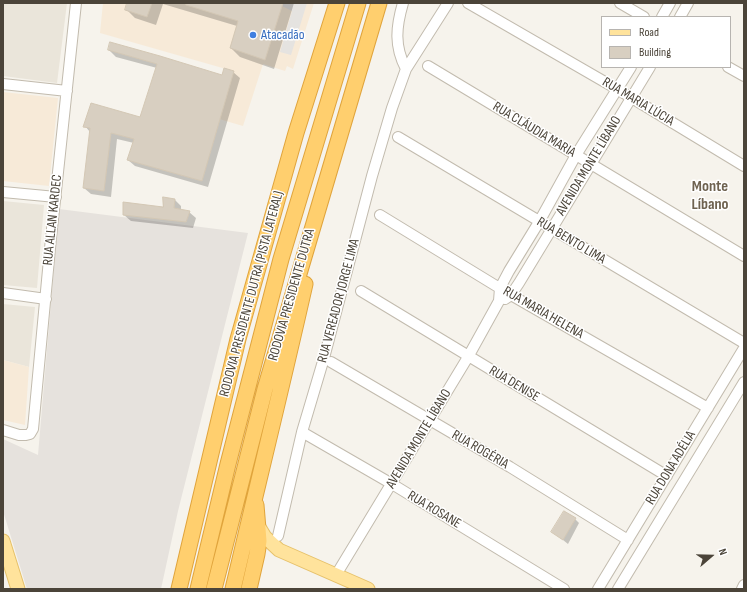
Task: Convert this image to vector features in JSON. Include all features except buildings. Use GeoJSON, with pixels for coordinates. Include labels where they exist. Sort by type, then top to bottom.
{"type":"FeatureCollection","features":[{"type":"Feature","properties":{"kind":"highway","name":"RODOVIA PRESIDENTE DUTRA (PISTA LATERAL)"},"geometry":{"type":"LineString","coordinates":[[179,589],[238,339],[296,133],[337,3]]}},
{"type":"Feature","properties":{"kind":"highway","name":"RODOVIA PRESIDENTE DUTRA"},"geometry":{"type":"LineString","coordinates":[[198,589],[228,464],[281,259],[358,3]]}},
{"type":"Feature","properties":{"kind":"highway","name":"RODOVIA PRESIDENTE DUTRA"},"geometry":{"type":"LineString","coordinates":[[214,589],[265,390],[379,3]]}},
{"type":"Feature","properties":{"kind":"highway"},"geometry":{"type":"LineString","coordinates":[[233,589],[286,369],[327,178]]}},
{"type":"Feature","properties":{"kind":"highway"},"geometry":{"type":"LineString","coordinates":[[249,589],[257,554],[259,527],[256,512],[256,490]]}},
{"type":"Feature","properties":{"kind":"main road"},"geometry":{"type":"LineString","coordinates":[[259,527],[264,537],[279,550],[336,575],[351,586],[368,589]]}},
{"type":"Feature","properties":{"kind":"main road"},"geometry":{"type":"LineString","coordinates":[[3,541],[18,589]]}},
{"type":"Feature","properties":{"kind":"main road"},"geometry":{"type":"LineString","coordinates":[[257,554],[267,549],[279,550]]}},
{"type":"Feature","properties":{"kind":"street","name":"RUA ALLAN KARDEC"},"geometry":{"type":"LineString","coordinates":[[3,430],[19,435],[28,435],[33,429],[76,3]]}},
{"type":"Feature","properties":{"kind":"street"},"geometry":{"type":"LineString","coordinates":[[403,3],[399,19],[397,41],[398,51],[406,69]]}},
{"type":"Feature","properties":{"kind":"street","name":"RUA VEREADOR JORGE LIMA"},"geometry":{"type":"LineString","coordinates":[[278,536],[302,432],[324,358],[390,115],[406,69],[448,3]]}},
{"type":"Feature","properties":{"kind":"street","name":"RUA MARIA LÚCIA"},"geometry":{"type":"LineString","coordinates":[[468,3],[617,89],[744,166]]}},
{"type":"Feature","properties":{"kind":"street"},"geometry":{"type":"LineString","coordinates":[[620,3],[642,16]]}},
{"type":"Feature","properties":{"kind":"street"},"geometry":{"type":"LineString","coordinates":[[663,16],[670,3]]}},
{"type":"Feature","properties":{"kind":"street"},"geometry":{"type":"LineString","coordinates":[[681,16],[688,3]]}},
{"type":"Feature","properties":{"kind":"street","name":"RUA CLÁUDIA MARIA"},"geometry":{"type":"LineString","coordinates":[[428,66],[744,256]]}},
{"type":"Feature","properties":{"kind":"street","name":"AVENIDA MONTE LÍBANO"},"geometry":{"type":"LineString","coordinates":[[336,575],[468,357],[500,301],[500,288],[509,271],[539,222],[576,155],[630,68]]}},
{"type":"Feature","properties":{"kind":"street","name":"AVENIDA MONTE LÍBANO"},"geometry":{"type":"LineString","coordinates":[[511,296],[649,68]]}},
{"type":"Feature","properties":{"kind":"street"},"geometry":{"type":"LineString","coordinates":[[730,68],[744,76]]}},
{"type":"Feature","properties":{"kind":"street"},"geometry":{"type":"LineString","coordinates":[[3,84],[67,91]]}},
{"type":"Feature","properties":{"kind":"street","name":"RUA BENTO LIMA"},"geometry":{"type":"LineString","coordinates":[[398,137],[744,343]]}},
{"type":"Feature","properties":{"kind":"street"},"geometry":{"type":"LineString","coordinates":[[3,192],[56,197]]}},
{"type":"Feature","properties":{"kind":"street","name":"RUA MARIA HELENA"},"geometry":{"type":"LineString","coordinates":[[380,215],[511,296],[708,408]]}},
{"type":"Feature","properties":{"kind":"street","name":"RUA DENISE"},"geometry":{"type":"LineString","coordinates":[[361,291],[667,476]]}},
{"type":"Feature","properties":{"kind":"street"},"geometry":{"type":"LineString","coordinates":[[3,293],[46,299]]}},
{"type":"Feature","properties":{"kind":"street"},"geometry":{"type":"LineString","coordinates":[[500,301],[511,296]]}},
{"type":"Feature","properties":{"kind":"street","name":"RUA DONA ADÉLIA"},"geometry":{"type":"LineString","coordinates":[[598,589],[744,348]]}},
{"type":"Feature","properties":{"kind":"street","name":"RUA ROGÉRIA"},"geometry":{"type":"LineString","coordinates":[[331,362],[510,467],[628,540]]}},
{"type":"Feature","properties":{"kind":"street","name":"RUA DONA ADÉLIA"},"geometry":{"type":"LineString","coordinates":[[618,589],[744,382]]}},
{"type":"Feature","properties":{"kind":"street","name":"RUA ROSANE"},"geometry":{"type":"LineString","coordinates":[[302,432],[392,484],[564,589]]}},
{"type":"Feature","properties":{"kind":"street"},"geometry":{"type":"LineString","coordinates":[[742,589],[744,585]]}},
{"type":"Feature","properties":{"kind":"shaded area"},"geometry":{"type":"Polygon","coordinates":[[[3,3],[67,3],[57,83],[3,76],[3,3]]]}},
{"type":"Feature","properties":{"kind":"shaded area"},"geometry":{"type":"Polygon","coordinates":[[[103,3],[314,3],[293,69],[287,66],[285,71],[263,64],[243,126],[219,119],[233,71],[100,33],[103,3]]]}},
{"type":"Feature","properties":{"kind":"shaded area"},"geometry":{"type":"Polygon","coordinates":[[[283,3],[307,3],[291,55],[280,52],[292,11],[282,6],[283,3]]]}},
{"type":"Feature","properties":{"kind":"shaded area"},"geometry":{"type":"Polygon","coordinates":[[[3,92],[58,98],[49,186],[3,181],[3,92]]]}},
{"type":"Feature","properties":{"kind":"shaded area"},"geometry":{"type":"Polygon","coordinates":[[[3,201],[44,205],[37,288],[3,285],[3,201]]]}},
{"type":"Feature","properties":{"kind":"shaded area"},"geometry":{"type":"Polygon","coordinates":[[[59,209],[248,233],[178,511],[161,589],[27,589],[3,511],[3,439],[38,455],[59,209]]]}},
{"type":"Feature","properties":{"kind":"shaded area"},"geometry":{"type":"Polygon","coordinates":[[[3,304],[35,307],[29,367],[3,360],[3,304]]]}},
{"type":"Feature","properties":{"kind":"shaded area"},"geometry":{"type":"Polygon","coordinates":[[[3,360],[29,367],[25,425],[3,420],[3,360]]]}},
{"type":"Feature","properties":{"kind":"place","name":"Atacadão"},"geometry":{"type":"Point","coordinates":[253,35]}},
{"type":"Feature","properties":{"kind":"district","name":"Monte Líbano"},"geometry":{"type":"Point","coordinates":[710,196]}}]}
